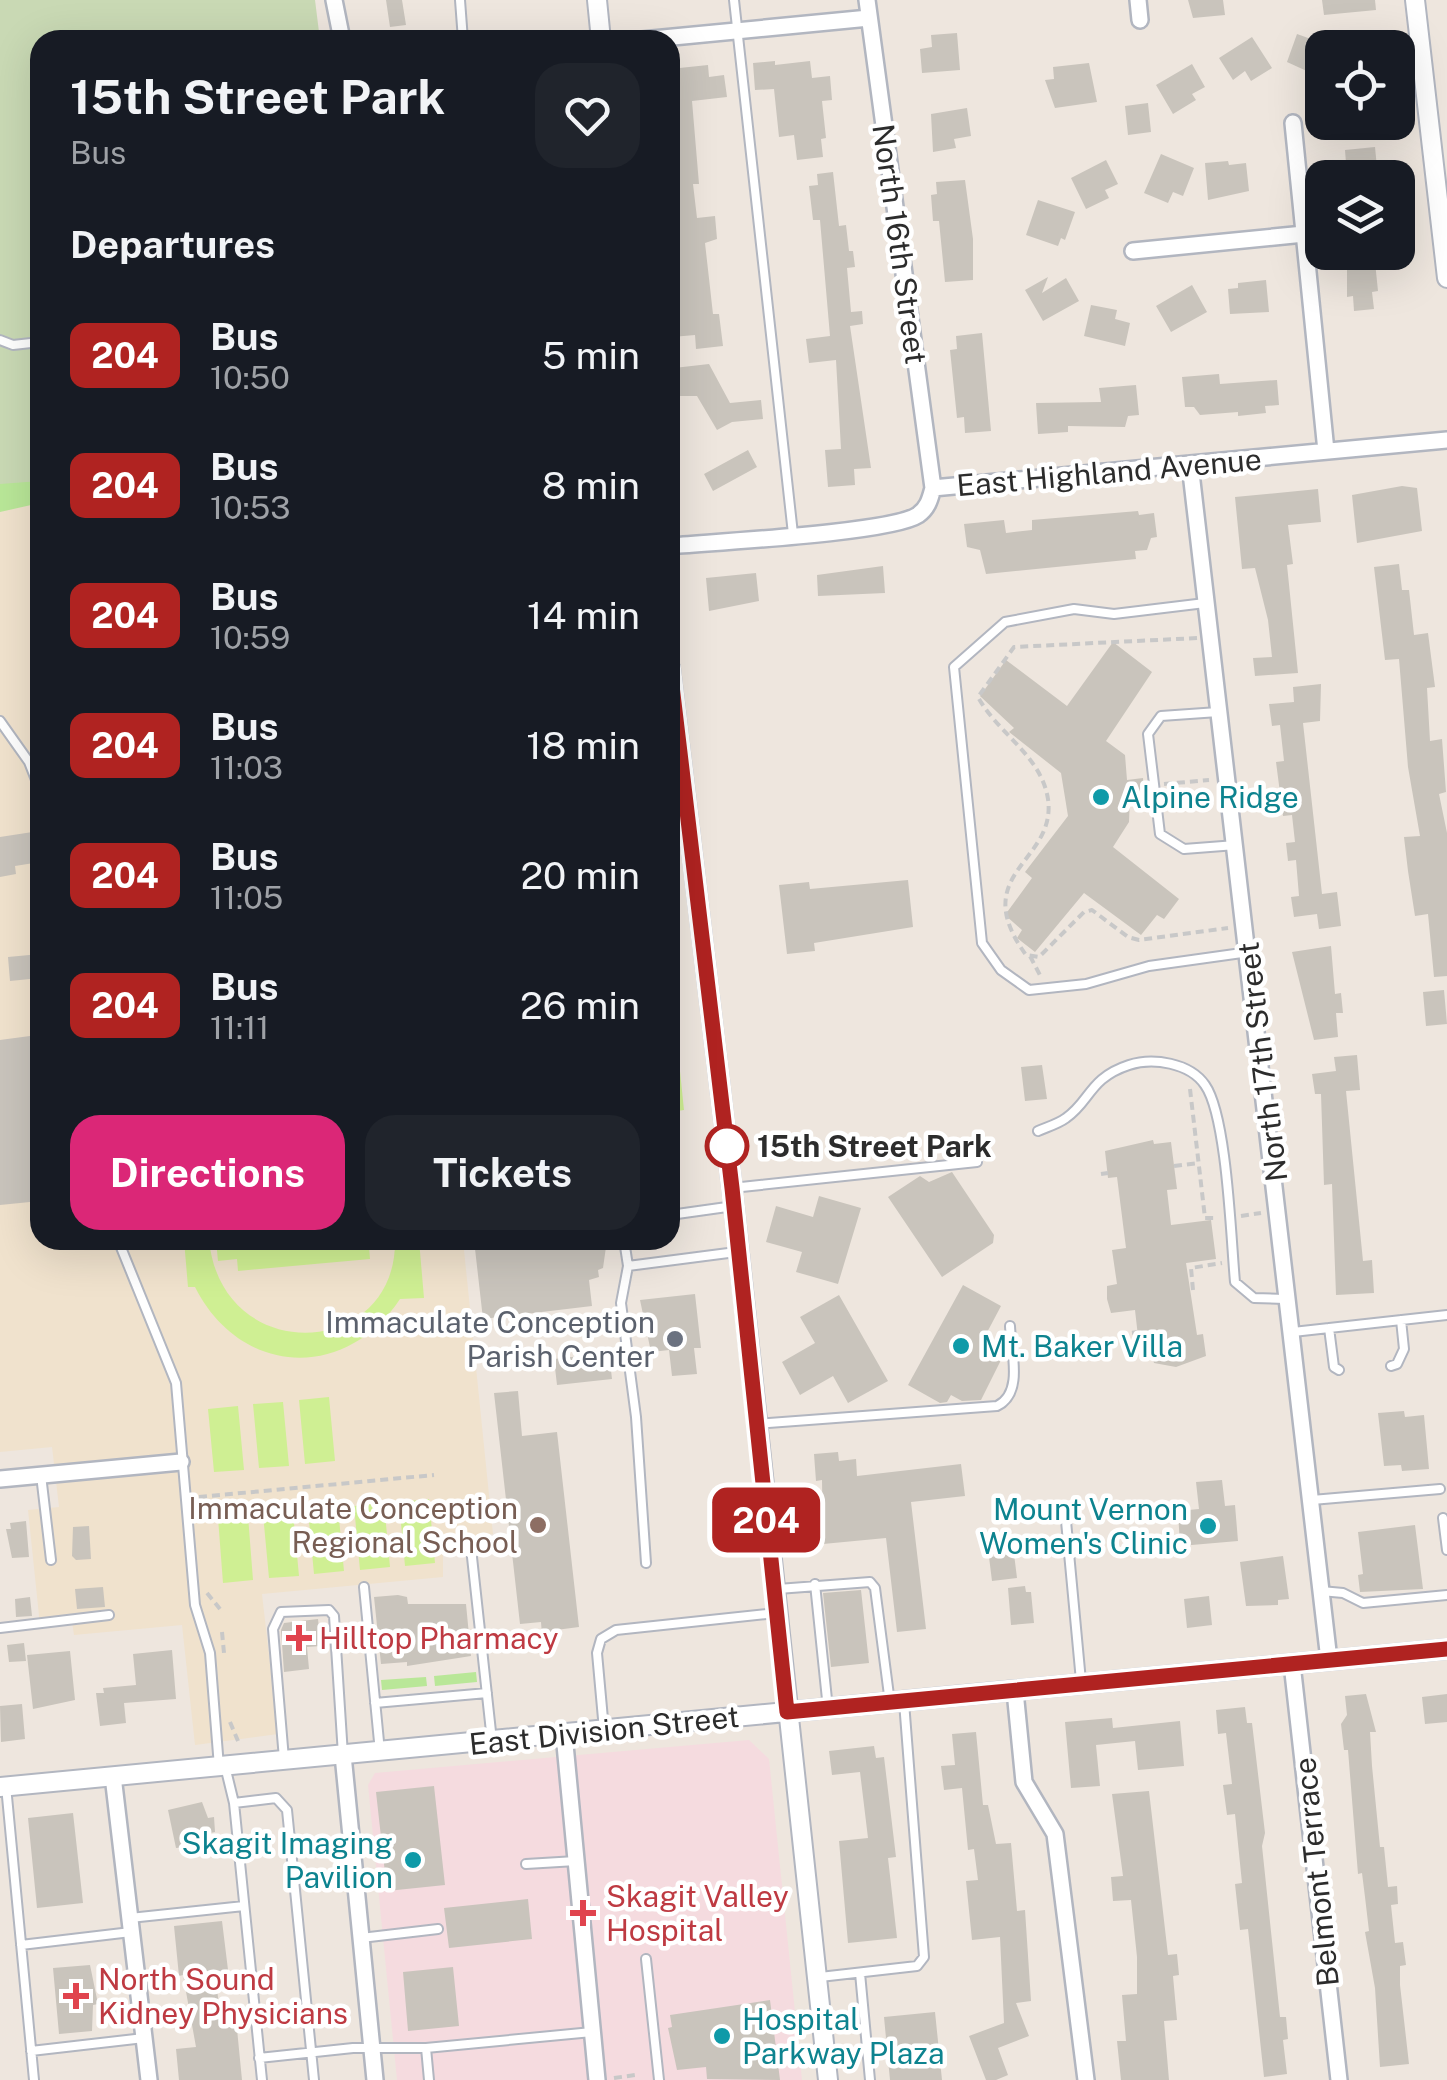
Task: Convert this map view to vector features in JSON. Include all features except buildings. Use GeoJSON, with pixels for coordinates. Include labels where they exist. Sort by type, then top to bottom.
{"type":"FeatureCollection","features":[{"type":"Feature","properties":{"kind":"street"},"geometry":{"type":"LineString","coordinates":[[334,0],[340,30]]}},
{"type":"Feature","properties":{"kind":"street"},"geometry":{"type":"LineString","coordinates":[[597,0],[600,30]]}},
{"type":"Feature","properties":{"kind":"street","name":"North 16th Street"},"geometry":{"type":"LineString","coordinates":[[867,0],[933,488]]}},
{"type":"Feature","properties":{"kind":"street"},"geometry":{"type":"LineString","coordinates":[[1138,0],[1140,20]]}},
{"type":"Feature","properties":{"kind":"street"},"geometry":{"type":"LineString","coordinates":[[1415,0],[1444,224],[1447,278]]}},
{"type":"Feature","properties":{"kind":"street"},"geometry":{"type":"LineString","coordinates":[[680,36],[869,18]]}},
{"type":"Feature","properties":{"kind":"street"},"geometry":{"type":"LineString","coordinates":[[1293,123],[1326,451]]}},
{"type":"Feature","properties":{"kind":"street"},"geometry":{"type":"LineString","coordinates":[[1133,251],[1304,234]]}},
{"type":"Feature","properties":{"kind":"street","name":"East Highland Avenue"},"geometry":{"type":"LineString","coordinates":[[680,545],[875,527],[916,516],[928,504],[933,488],[1447,440]]}},
{"type":"Feature","properties":{"kind":"street","name":"North 17th Street"},"geometry":{"type":"LineString","coordinates":[[1190,464],[1294,1332],[1329,1660]]}},
{"type":"Feature","properties":{"kind":"street"},"geometry":{"type":"LineString","coordinates":[[680,752],[733,1197],[828,2080]]}},
{"type":"Feature","properties":{"kind":"street"},"geometry":{"type":"LineString","coordinates":[[0,1479],[181,1462]]}},
{"type":"Feature","properties":{"kind":"street","name":"East Division Street"},"geometry":{"type":"LineString","coordinates":[[3,1786],[1447,1649]]}},
{"type":"Feature","properties":{"kind":"street","name":"Belmont Terrace"},"geometry":{"type":"LineString","coordinates":[[1292,1664],[1339,2080]]}},
{"type":"Feature","properties":{"kind":"street"},"geometry":{"type":"LineString","coordinates":[[1015,1691],[1024,1782],[1055,1834],[1086,2080]]}},
{"type":"Feature","properties":{"kind":"street"},"geometry":{"type":"LineString","coordinates":[[564,1734],[597,2080]]}},
{"type":"Feature","properties":{"kind":"street"},"geometry":{"type":"LineString","coordinates":[[343,1755],[376,2080]]}},
{"type":"Feature","properties":{"kind":"street"},"geometry":{"type":"LineString","coordinates":[[113,1776],[149,2080]]}},
{"type":"Feature","properties":{"kind":"lane"},"geometry":{"type":"LineString","coordinates":[[460,0],[462,30]]}},
{"type":"Feature","properties":{"kind":"lane"},"geometry":{"type":"LineString","coordinates":[[734,0],[794,534]]}},
{"type":"Feature","properties":{"kind":"lane"},"geometry":{"type":"LineString","coordinates":[[0,340],[13,345],[30,343]]}},
{"type":"Feature","properties":{"kind":"lane"},"geometry":{"type":"LineString","coordinates":[[1207,603],[1114,614],[1074,609],[1006,622],[954,667],[982,943],[1001,970],[1029,990],[1086,984],[1149,966],[1248,952]]}},
{"type":"Feature","properties":{"kind":"lane"},"geometry":{"type":"LineString","coordinates":[[1220,712],[1161,716],[1148,734],[1154,785],[1160,834],[1184,850],[1236,845]]}},
{"type":"Feature","properties":{"kind":"lane"},"geometry":{"type":"LineString","coordinates":[[0,721],[30,765]]}},
{"type":"Feature","properties":{"kind":"lane"},"geometry":{"type":"LineString","coordinates":[[1038,1131],[1070,1116],[1100,1079],[1130,1064],[1156,1060],[1187,1070],[1206,1085],[1217,1116],[1236,1282],[1254,1298],[1290,1299]]}},
{"type":"Feature","properties":{"kind":"lane"},"geometry":{"type":"LineString","coordinates":[[680,1212],[733,1197],[977,1162]]}},
{"type":"Feature","properties":{"kind":"lane"},"geometry":{"type":"LineString","coordinates":[[122,1250],[176,1383],[195,1604],[210,1652],[222,1766],[234,1803],[262,2080]]}},
{"type":"Feature","properties":{"kind":"lane"},"geometry":{"type":"LineString","coordinates":[[626,1250],[628,1266],[621,1303],[636,1417],[646,1563]]}},
{"type":"Feature","properties":{"kind":"lane"},"geometry":{"type":"LineString","coordinates":[[628,1266],[739,1252]]}},
{"type":"Feature","properties":{"kind":"lane"},"geometry":{"type":"LineString","coordinates":[[1294,1332],[1447,1315]]}},
{"type":"Feature","properties":{"kind":"lane"},"geometry":{"type":"LineString","coordinates":[[1391,1366],[1397,1364],[1404,1349],[1400,1320]]}},
{"type":"Feature","properties":{"kind":"lane"},"geometry":{"type":"LineString","coordinates":[[756,1424],[997,1406],[1008,1400],[1014,1386],[1010,1326]]}},
{"type":"Feature","properties":{"kind":"lane"},"geometry":{"type":"LineString","coordinates":[[1330,1328],[1334,1367],[1339,1370]]}},
{"type":"Feature","properties":{"kind":"lane"},"geometry":{"type":"LineString","coordinates":[[41,1475],[50,1560]]}},
{"type":"Feature","properties":{"kind":"lane"},"geometry":{"type":"LineString","coordinates":[[1312,1500],[1440,1489]]}},
{"type":"Feature","properties":{"kind":"lane"},"geometry":{"type":"LineString","coordinates":[[1443,1518],[1447,1550]]}},
{"type":"Feature","properties":{"kind":"lane"},"geometry":{"type":"LineString","coordinates":[[1066,1521],[1081,1685]]}},
{"type":"Feature","properties":{"kind":"lane"},"geometry":{"type":"LineString","coordinates":[[472,1548],[492,1741]]}},
{"type":"Feature","properties":{"kind":"lane"},"geometry":{"type":"LineString","coordinates":[[773,1590],[870,1582],[875,1588],[897,1702],[924,1958],[917,1966],[816,1978]]}},
{"type":"Feature","properties":{"kind":"lane"},"geometry":{"type":"LineString","coordinates":[[815,1584],[828,1708]]}},
{"type":"Feature","properties":{"kind":"lane"},"geometry":{"type":"LineString","coordinates":[[364,1586],[380,1752]]}},
{"type":"Feature","properties":{"kind":"lane"},"geometry":{"type":"LineString","coordinates":[[1321,1590],[1343,1593],[1363,1604],[1447,1595]]}},
{"type":"Feature","properties":{"kind":"lane"},"geometry":{"type":"LineString","coordinates":[[284,1760],[272,1629],[281,1612],[298,1608],[316,1607],[334,1616],[343,1755]]}},
{"type":"Feature","properties":{"kind":"lane"},"geometry":{"type":"LineString","coordinates":[[604,1730],[597,1653],[601,1640],[616,1630],[776,1613]]}},
{"type":"Feature","properties":{"kind":"lane"},"geometry":{"type":"LineString","coordinates":[[0,1628],[109,1614]]}},
{"type":"Feature","properties":{"kind":"lane"},"geometry":{"type":"LineString","coordinates":[[376,1704],[486,1693]]}},
{"type":"Feature","properties":{"kind":"lane"},"geometry":{"type":"LineString","coordinates":[[3,1786],[34,2080]]}},
{"type":"Feature","properties":{"kind":"lane"},"geometry":{"type":"LineString","coordinates":[[234,1803],[276,1798],[287,1810],[314,2080]]}},
{"type":"Feature","properties":{"kind":"lane"},"geometry":{"type":"LineString","coordinates":[[526,1864],[576,1861]]}},
{"type":"Feature","properties":{"kind":"lane"},"geometry":{"type":"LineString","coordinates":[[21,1945],[244,1906]]}},
{"type":"Feature","properties":{"kind":"lane"},"geometry":{"type":"LineString","coordinates":[[361,1938],[438,1929]]}},
{"type":"Feature","properties":{"kind":"lane"},"geometry":{"type":"LineString","coordinates":[[646,1960],[659,2080]]}},
{"type":"Feature","properties":{"kind":"lane"},"geometry":{"type":"LineString","coordinates":[[860,1973],[870,2080]]}},
{"type":"Feature","properties":{"kind":"lane"},"geometry":{"type":"LineString","coordinates":[[260,2058],[592,2032]]}},
{"type":"Feature","properties":{"kind":"lane"},"geometry":{"type":"LineString","coordinates":[[31,2052],[144,2038]]}},
{"type":"Feature","properties":{"kind":"lane"},"geometry":{"type":"LineString","coordinates":[[426,2048],[429,2080]]}},
{"type":"Feature","properties":{"kind":"path"},"geometry":{"type":"LineString","coordinates":[[1006,640],[1014,647],[1197,638]]}},
{"type":"Feature","properties":{"kind":"path"},"geometry":{"type":"LineString","coordinates":[[1014,647],[978,697],[1044,781],[1049,805],[1043,828],[1006,892],[1003,914],[1009,932],[1030,956],[1046,988]]}},
{"type":"Feature","properties":{"kind":"path"},"geometry":{"type":"LineString","coordinates":[[1154,785],[1228,779]]}},
{"type":"Feature","properties":{"kind":"path"},"geometry":{"type":"LineString","coordinates":[[1030,956],[1039,956],[1084,912],[1092,910],[1128,937],[1139,940],[1229,928]]}},
{"type":"Feature","properties":{"kind":"path"},"geometry":{"type":"LineString","coordinates":[[1189,1084],[1205,1218],[1218,1218],[1218,1234]]}},
{"type":"Feature","properties":{"kind":"path"},"geometry":{"type":"LineString","coordinates":[[1174,1166],[1198,1163]]}},
{"type":"Feature","properties":{"kind":"path"},"geometry":{"type":"LineString","coordinates":[[1234,1216],[1261,1213]]}},
{"type":"Feature","properties":{"kind":"path"},"geometry":{"type":"LineString","coordinates":[[1194,1290],[1190,1268],[1222,1264],[1220,1249]]}},
{"type":"Feature","properties":{"kind":"path"},"geometry":{"type":"LineString","coordinates":[[1119,1334],[1138,1332]]}},
{"type":"Feature","properties":{"kind":"path"},"geometry":{"type":"LineString","coordinates":[[199,1497],[434,1476]]}},
{"type":"Feature","properties":{"kind":"path"},"geometry":{"type":"LineString","coordinates":[[207,1592],[220,1608]]}},
{"type":"Feature","properties":{"kind":"path"},"geometry":{"type":"LineString","coordinates":[[222,1632],[226,1670]]}},
{"type":"Feature","properties":{"kind":"path"},"geometry":{"type":"LineString","coordinates":[[228,1707],[230,1726],[238,1740]]}},
{"type":"Feature","properties":{"kind":"path"},"geometry":{"type":"LineString","coordinates":[[614,2078],[635,2075]]}},
{"type":"Feature","properties":{"kind":"shaded area"},"geometry":{"type":"Polygon","coordinates":[[[30,480],[30,1250],[464,1250],[493,1534],[443,1541],[443,1577],[262,1594],[278,1734],[195,1745],[182,1625],[74,1635],[72,1622],[40,1625],[28,1510],[59,1507],[52,1447],[0,1452],[0,483],[30,480]]]}},
{"type":"Feature","properties":{"kind":"shaded area","name":"Skagit Valley Hospital"},"geometry":{"type":"Polygon","coordinates":[[[749,1740],[769,1759],[802,2080],[397,2080],[368,1785],[375,1773],[749,1740]]]}},
{"type":"Feature","properties":{"kind":"green space"},"geometry":{"type":"Polygon","coordinates":[[[0,0],[315,0],[319,30],[30,30],[30,482],[0,484],[0,0]]]}},
{"type":"Feature","properties":{"kind":"green space"},"geometry":{"type":"Polygon","coordinates":[[[0,468],[30,469],[30,505],[0,512],[0,468]]]}},
{"type":"Feature","properties":{"kind":"green space"},"geometry":{"type":"Polygon","coordinates":[[[680,1071],[684,1110],[680,1111],[680,1071]]]}},
{"type":"Feature","properties":{"kind":"green space"},"geometry":{"type":"Polygon","coordinates":[[[185,1250],[212,1250],[221,1282],[244,1311],[274,1328],[308,1333],[340,1326],[369,1308],[388,1279],[393,1250],[420,1250],[424,1298],[400,1299],[377,1326],[351,1345],[323,1355],[294,1358],[265,1352],[238,1338],[214,1316],[195,1287],[188,1287],[185,1250]]]}},
{"type":"Feature","properties":{"kind":"green space"},"geometry":{"type":"Polygon","coordinates":[[[217,1250],[369,1250],[370,1259],[238,1271],[237,1259],[218,1261],[217,1250]]]}},
{"type":"Feature","properties":{"kind":"green space"},"geometry":{"type":"Polygon","coordinates":[[[329,1397],[335,1461],[305,1464],[299,1400],[329,1397]]]}},
{"type":"Feature","properties":{"kind":"green space"},"geometry":{"type":"Polygon","coordinates":[[[283,1402],[289,1466],[259,1468],[253,1404],[283,1402]]]}},
{"type":"Feature","properties":{"kind":"green space"},"geometry":{"type":"Polygon","coordinates":[[[238,1406],[244,1470],[214,1472],[208,1409],[238,1406]]]}},
{"type":"Feature","properties":{"kind":"green space"},"geometry":{"type":"Polygon","coordinates":[[[429,1499],[435,1563],[405,1566],[399,1502],[429,1499]]]}},
{"type":"Feature","properties":{"kind":"green space"},"geometry":{"type":"Polygon","coordinates":[[[384,1503],[390,1567],[360,1570],[354,1506],[384,1503]]]}},
{"type":"Feature","properties":{"kind":"green space"},"geometry":{"type":"Polygon","coordinates":[[[338,1508],[344,1571],[314,1574],[308,1510],[338,1508]]]}},
{"type":"Feature","properties":{"kind":"green space"},"geometry":{"type":"Polygon","coordinates":[[[293,1512],[299,1576],[269,1578],[263,1514],[293,1512]]]}},
{"type":"Feature","properties":{"kind":"green space"},"geometry":{"type":"Polygon","coordinates":[[[248,1516],[253,1580],[223,1583],[218,1518],[248,1516]]]}},
{"type":"Feature","properties":{"kind":"green space"},"geometry":{"type":"Polygon","coordinates":[[[476,1672],[477,1682],[435,1686],[434,1676],[476,1672]]]}},
{"type":"Feature","properties":{"kind":"green space"},"geometry":{"type":"Polygon","coordinates":[[[426,1677],[427,1686],[382,1690],[381,1680],[426,1677]]]}},
{"type":"Feature","properties":{"kind":"bus line","name":"204"},"geometry":{"type":"LineString","coordinates":[[680,753],[732,1188],[787,1712],[1447,1649]]}},
{"type":"Feature","properties":{"kind":"place","name":"Alpine Ridge"},"geometry":{"type":"Point","coordinates":[1101,797]}},
{"type":"Feature","properties":{"kind":"place","name":"15th Street Park"},"geometry":{"type":"Point","coordinates":[727,1146]}},
{"type":"Feature","properties":{"kind":"place","name":"Immaculate Conception Parish Center"},"geometry":{"type":"Point","coordinates":[675,1339]}},
{"type":"Feature","properties":{"kind":"place","name":"Mt. Baker Villa"},"geometry":{"type":"Point","coordinates":[961,1346]}},
{"type":"Feature","properties":{"kind":"place","name":"Immaculate Conception Regional School"},"geometry":{"type":"Point","coordinates":[538,1525]}},
{"type":"Feature","properties":{"kind":"place","name":"Mount Vernon Women's Clinic"},"geometry":{"type":"Point","coordinates":[1208,1526]}},
{"type":"Feature","properties":{"kind":"place","name":"Hilltop Pharmacy"},"geometry":{"type":"Point","coordinates":[299,1638]}},
{"type":"Feature","properties":{"kind":"place","name":"Skagit Imaging Pavilion"},"geometry":{"type":"Point","coordinates":[413,1860]}},
{"type":"Feature","properties":{"kind":"place","name":"Skagit Valley Hospital"},"geometry":{"type":"Point","coordinates":[583,1913]}},
{"type":"Feature","properties":{"kind":"place","name":"North Sound Kidney Physicians"},"geometry":{"type":"Point","coordinates":[76,1996]}},
{"type":"Feature","properties":{"kind":"place","name":"Hospital Parkway Plaza"},"geometry":{"type":"Point","coordinates":[722,2036]}}]}
